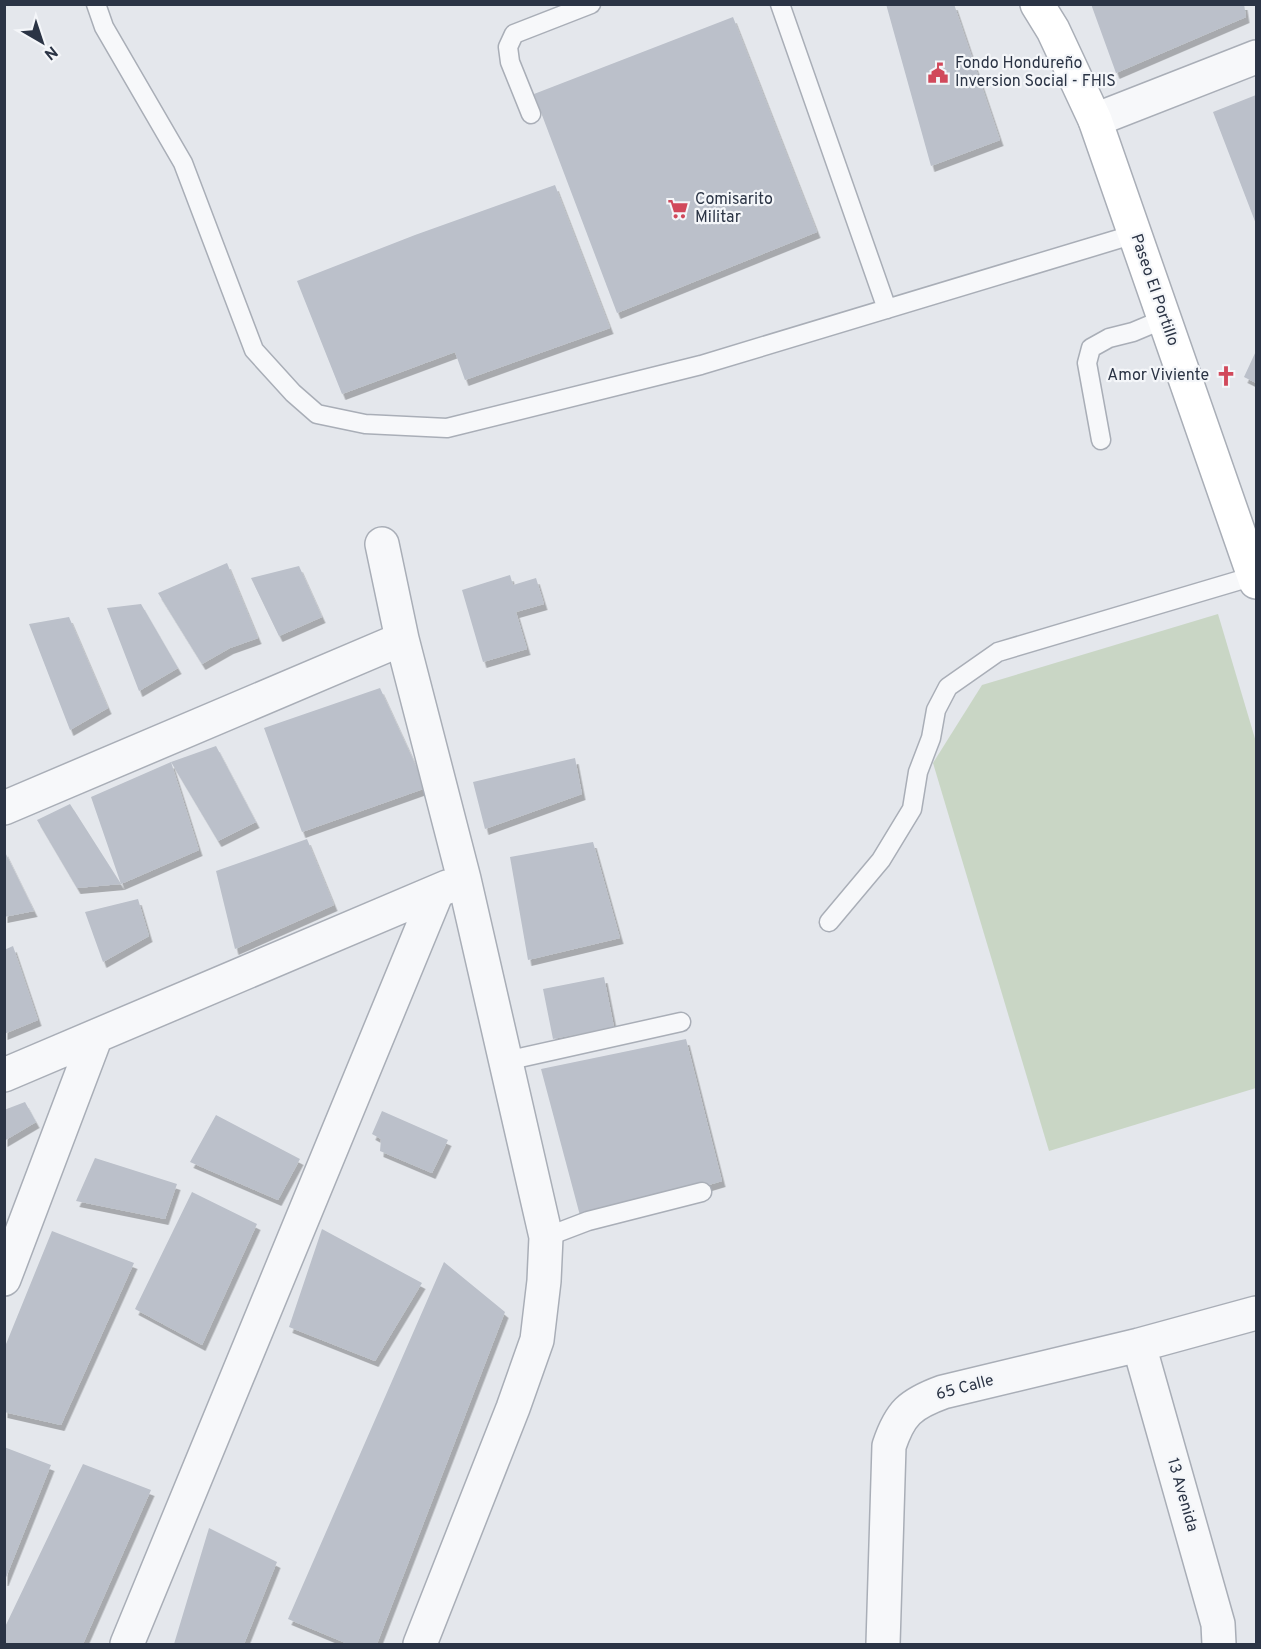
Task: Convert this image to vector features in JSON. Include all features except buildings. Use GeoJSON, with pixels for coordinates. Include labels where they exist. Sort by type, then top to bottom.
{"type":"FeatureCollection","features":[{"type":"Feature","properties":{"kind":"main road","name":"Paseo El Portillo"},"geometry":{"type":"LineString","coordinates":[[1037,4],[1053,30],[1095,120],[1255,579]]}},
{"type":"Feature","properties":{"kind":"street"},"geometry":{"type":"LineString","coordinates":[[1095,120],[1257,57]]}},
{"type":"Feature","properties":{"kind":"street"},"geometry":{"type":"LineString","coordinates":[[382,544],[450,886],[506,1061],[546,1237],[544,1281],[537,1340],[424,1643]]}},
{"type":"Feature","properties":{"kind":"street"},"geometry":{"type":"LineString","coordinates":[[4,808],[402,639]]}},
{"type":"Feature","properties":{"kind":"street"},"geometry":{"type":"LineString","coordinates":[[4,1075],[450,886]]}},
{"type":"Feature","properties":{"kind":"street"},"geometry":{"type":"LineString","coordinates":[[127,1644],[450,886]]}},
{"type":"Feature","properties":{"kind":"street"},"geometry":{"type":"LineString","coordinates":[[4,1279],[96,1036]]}},
{"type":"Feature","properties":{"kind":"street","name":"65 Calle"},"geometry":{"type":"LineString","coordinates":[[883,1644],[889,1446],[896,1426],[907,1412],[921,1400],[943,1392],[1139,1345],[1257,1313]]}},
{"type":"Feature","properties":{"kind":"street","name":"13 Avenida"},"geometry":{"type":"LineString","coordinates":[[1139,1345],[1218,1624],[1219,1644]]}},
{"type":"Feature","properties":{"kind":"lane"},"geometry":{"type":"LineString","coordinates":[[96,4],[104,27],[183,163],[254,350],[293,393],[316,414],[365,424],[447,429],[701,365],[1134,234]]}},
{"type":"Feature","properties":{"kind":"lane"},"geometry":{"type":"LineString","coordinates":[[531,114],[510,62],[508,47],[514,34],[591,4]]}},
{"type":"Feature","properties":{"kind":"lane"},"geometry":{"type":"LineString","coordinates":[[780,4],[887,309]]}},
{"type":"Feature","properties":{"kind":"lane"},"geometry":{"type":"LineString","coordinates":[[1101,440],[1087,363],[1091,348],[1108,338],[1133,332],[1164,319]]}},
{"type":"Feature","properties":{"kind":"lane"},"geometry":{"type":"LineString","coordinates":[[829,922],[881,860],[912,809],[918,772],[931,738],[936,710],[948,687],[998,652],[1255,579]]}},
{"type":"Feature","properties":{"kind":"lane"},"geometry":{"type":"LineString","coordinates":[[506,1061],[681,1022]]}},
{"type":"Feature","properties":{"kind":"lane"},"geometry":{"type":"LineString","coordinates":[[546,1237],[588,1221],[702,1192]]}},
{"type":"Feature","properties":{"kind":"green space"},"geometry":{"type":"Polygon","coordinates":[[[1218,614],[1256,742],[1256,1088],[1049,1151],[933,763],[982,685],[1218,614]]]}},
{"type":"Feature","properties":{"kind":"place","name":"Fondo Hondureño Inversion Social - FHIS"},"geometry":{"type":"Point","coordinates":[938,73]}},
{"type":"Feature","properties":{"kind":"place","name":"Comisarito Militar"},"geometry":{"type":"Point","coordinates":[678,209]}},
{"type":"Feature","properties":{"kind":"place","name":"Amor Viviente"},"geometry":{"type":"Point","coordinates":[1226,376]}}]}
